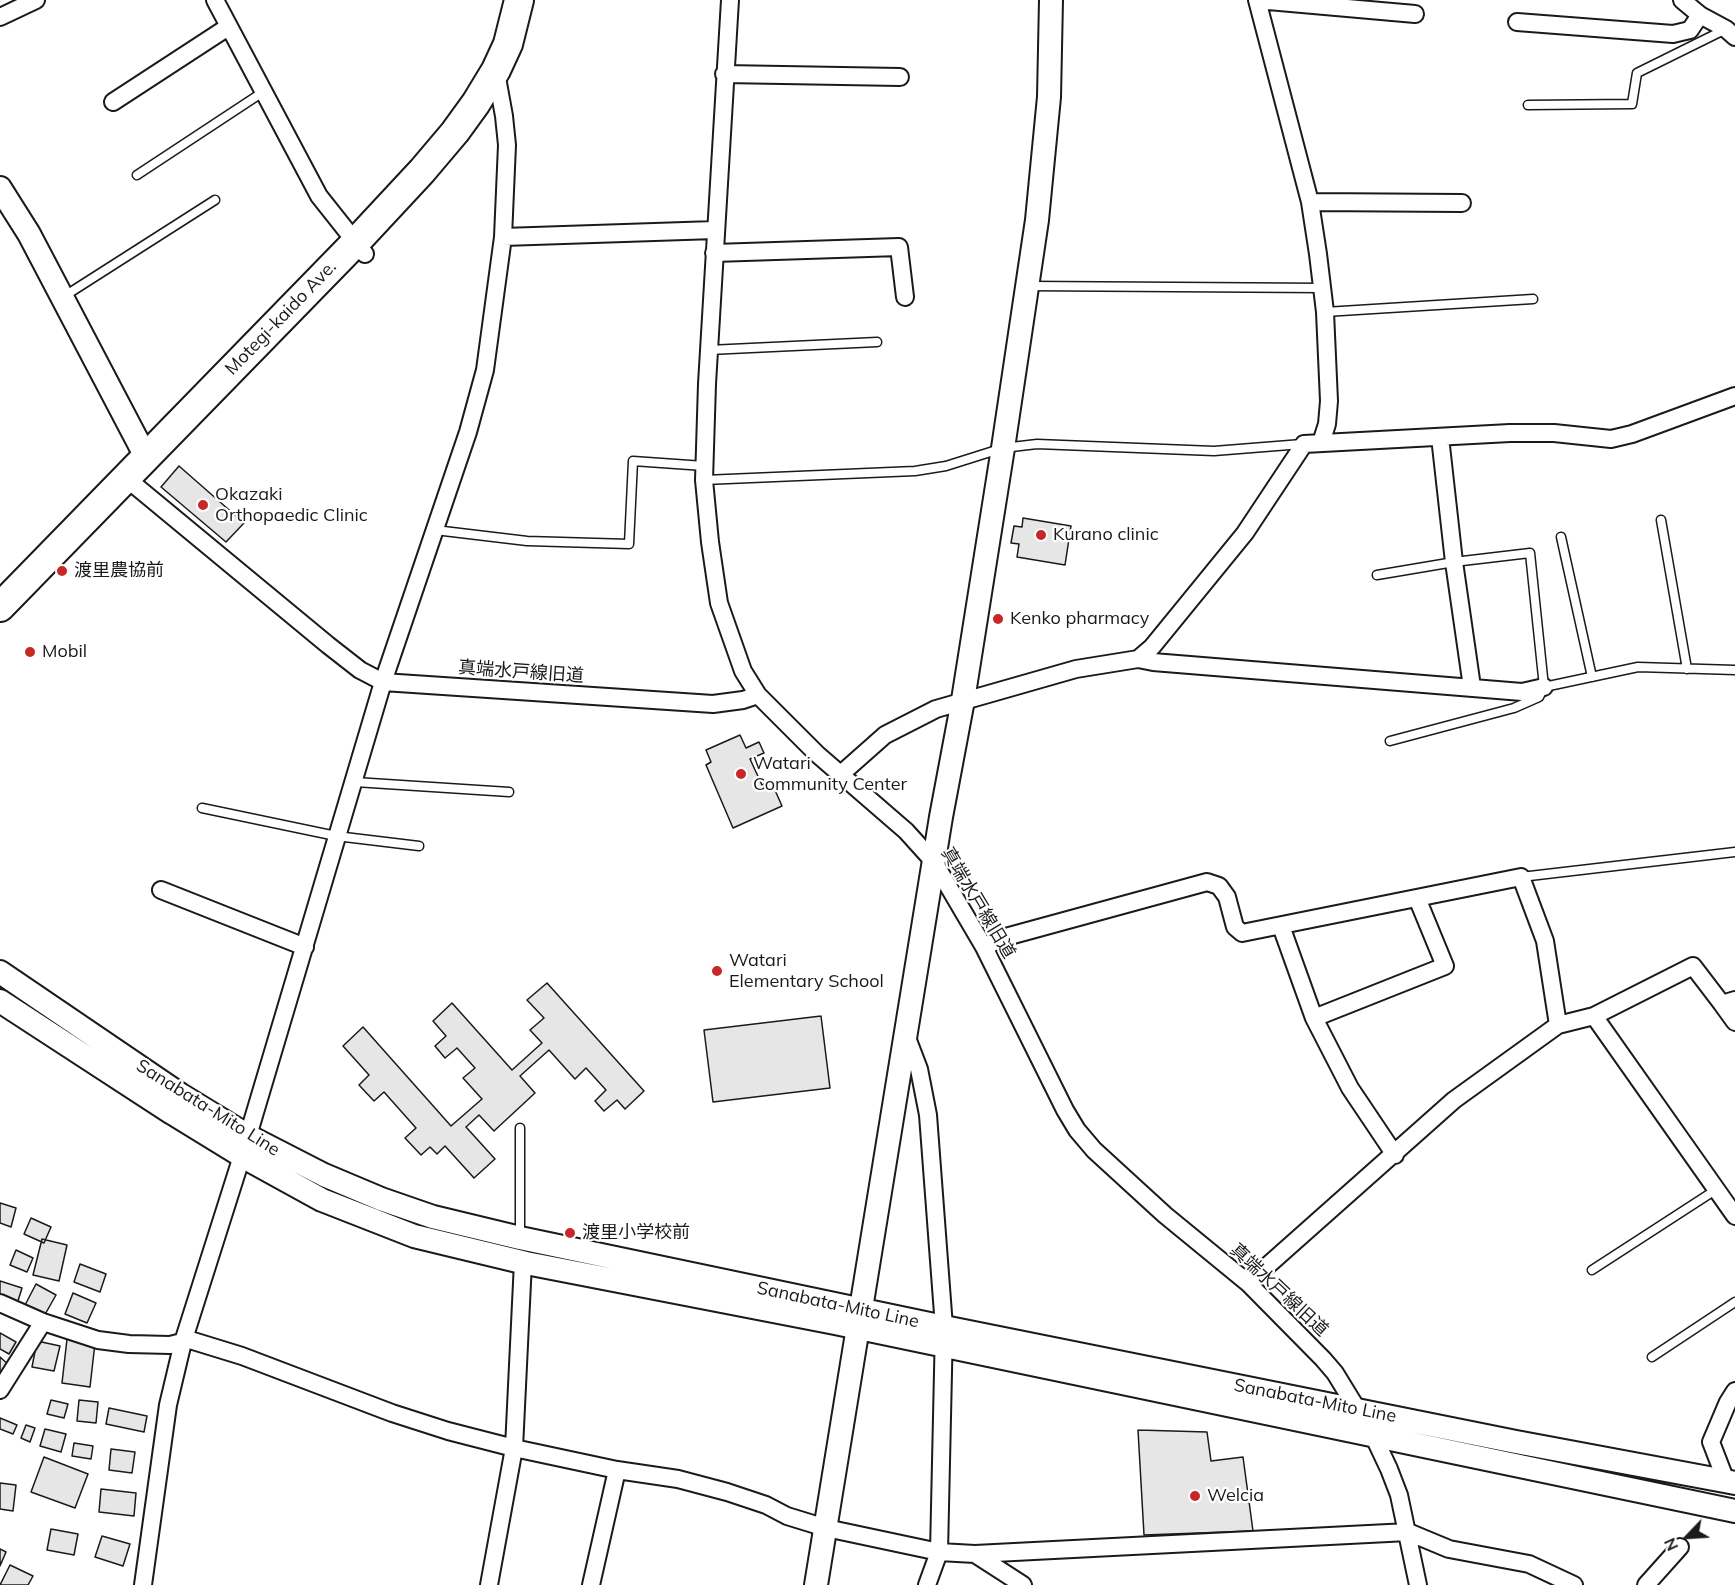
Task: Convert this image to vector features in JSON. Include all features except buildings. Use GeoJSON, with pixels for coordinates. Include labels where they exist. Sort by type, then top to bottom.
{"type":"FeatureCollection","features":[{"type":"Feature","properties":{"kind":"highway","name":"Motegi-kaido Ave."},"geometry":{"type":"LineString","coordinates":[[0,607],[146,457],[360,248],[477,103],[496,70],[507,44],[519,0]]}},
{"type":"Feature","properties":{"kind":"main road"},"geometry":{"type":"LineString","coordinates":[[816,1585],[1003,448],[1036,220],[1049,97],[1051,0]]}},
{"type":"Feature","properties":{"kind":"main road"},"geometry":{"type":"LineString","coordinates":[[0,188],[29,234],[146,457]]}},
{"type":"Feature","properties":{"kind":"main road","name":"Sanabata-Mito Line"},"geometry":{"type":"LineString","coordinates":[[0,972],[181,1095],[245,1146],[322,1200],[369,1220],[414,1236],[523,1262],[859,1318]]}},
{"type":"Feature","properties":{"kind":"main road","name":"Sanabata-Mito Line"},"geometry":{"type":"LineString","coordinates":[[0,1001],[171,1113],[245,1146],[433,1217],[859,1318],[1372,1435],[1735,1511]]}},
{"type":"Feature","properties":{"kind":"main road","name":"Sanabata-Mito Line"},"geometry":{"type":"LineString","coordinates":[[944,1336],[1359,1410],[1730,1482]]}},
{"type":"Feature","properties":{"kind":"street"},"geometry":{"type":"LineString","coordinates":[[0,17],[36,0]]}},
{"type":"Feature","properties":{"kind":"street"},"geometry":{"type":"LineString","coordinates":[[215,0],[319,196],[360,248]]}},
{"type":"Feature","properties":{"kind":"street"},"geometry":{"type":"LineString","coordinates":[[730,0],[715,230],[704,473],[710,542],[719,603],[743,671],[758,695]]}},
{"type":"Feature","properties":{"kind":"street"},"geometry":{"type":"LineString","coordinates":[[1321,443],[1327,424],[1329,401],[1323,288],[1310,202],[1257,0],[1415,14]]}},
{"type":"Feature","properties":{"kind":"street"},"geometry":{"type":"LineString","coordinates":[[1682,0],[1700,15],[1731,33]]}},
{"type":"Feature","properties":{"kind":"street"},"geometry":{"type":"LineString","coordinates":[[1517,22],[1673,34],[1690,30],[1700,15]]}},
{"type":"Feature","properties":{"kind":"street"},"geometry":{"type":"LineString","coordinates":[[113,102],[228,27]]}},
{"type":"Feature","properties":{"kind":"street"},"geometry":{"type":"LineString","coordinates":[[143,1585],[168,1405],[183,1342],[245,1146],[383,682],[468,432],[485,370],[503,237],[507,145],[496,70]]}},
{"type":"Feature","properties":{"kind":"street"},"geometry":{"type":"LineString","coordinates":[[724,74],[900,77]]}},
{"type":"Feature","properties":{"kind":"street"},"geometry":{"type":"LineString","coordinates":[[1310,202],[1462,203]]}},
{"type":"Feature","properties":{"kind":"street"},"geometry":{"type":"LineString","coordinates":[[503,237],[715,230]]}},
{"type":"Feature","properties":{"kind":"street"},"geometry":{"type":"LineString","coordinates":[[714,253],[899,247],[905,297]]}},
{"type":"Feature","properties":{"kind":"street"},"geometry":{"type":"LineString","coordinates":[[1138,659],[1160,638],[1245,533],[1304,444],[1554,433],[1611,439],[1632,434],[1735,396]]}},
{"type":"Feature","properties":{"kind":"street"},"geometry":{"type":"LineString","coordinates":[[1440,437],[1454,562],[1472,687]]}},
{"type":"Feature","properties":{"kind":"street","name":"真端水戸線旧道"},"geometry":{"type":"LineString","coordinates":[[126,478],[328,645],[360,670],[383,682],[713,704],[743,700],[758,695],[817,754],[906,831],[934,862],[984,947],[1077,1130],[1117,1172],[1165,1215],[1248,1283],[1335,1373],[1359,1410],[1399,1495],[1418,1585]]}},
{"type":"Feature","properties":{"kind":"street"},"geometry":{"type":"LineString","coordinates":[[841,774],[885,735],[936,709],[1076,669],[1138,659],[1522,692],[1544,687]]}},
{"type":"Feature","properties":{"kind":"street"},"geometry":{"type":"LineString","coordinates":[[984,947],[1002,938],[1207,882],[1219,886],[1227,897],[1235,927],[1242,933],[1521,877],[1545,941],[1558,1025]]}},
{"type":"Feature","properties":{"kind":"street"},"geometry":{"type":"LineString","coordinates":[[161,890],[305,947]]}},
{"type":"Feature","properties":{"kind":"street"},"geometry":{"type":"LineString","coordinates":[[1314,1018],[1445,966],[1417,898]]}},
{"type":"Feature","properties":{"kind":"street"},"geometry":{"type":"LineString","coordinates":[[1281,926],[1314,1018],[1350,1088],[1395,1155]]}},
{"type":"Feature","properties":{"kind":"street"},"geometry":{"type":"LineString","coordinates":[[1248,1283],[1395,1155],[1454,1100],[1558,1025],[1594,1016],[1693,966],[1729,1002],[1735,1022]]}},
{"type":"Feature","properties":{"kind":"street"},"geometry":{"type":"LineString","coordinates":[[1594,1016],[1735,1216]]}},
{"type":"Feature","properties":{"kind":"street"},"geometry":{"type":"LineString","coordinates":[[906,1035],[920,1069],[928,1115],[944,1336],[939,1552],[927,1585]]}},
{"type":"Feature","properties":{"kind":"street"},"geometry":{"type":"LineString","coordinates":[[489,1585],[514,1448],[523,1262]]}},
{"type":"Feature","properties":{"kind":"street"},"geometry":{"type":"LineString","coordinates":[[0,1303],[43,1322],[98,1340],[129,1344],[171,1345],[190,1340],[242,1356],[392,1413],[448,1431],[617,1470],[678,1479],[727,1492],[766,1505],[787,1516],[826,1528],[939,1552],[975,1554],[1408,1532],[1449,1549],[1529,1564],[1574,1585]]}},
{"type":"Feature","properties":{"kind":"street"},"geometry":{"type":"LineString","coordinates":[[0,1390],[43,1322]]}},
{"type":"Feature","properties":{"kind":"street"},"geometry":{"type":"LineString","coordinates":[[1730,1482],[1712,1442],[1728,1402],[1735,1391]]}},
{"type":"Feature","properties":{"kind":"street"},"geometry":{"type":"LineString","coordinates":[[591,1585],[617,1470]]}},
{"type":"Feature","properties":{"kind":"street"},"geometry":{"type":"LineString","coordinates":[[1647,1585],[1680,1547]]}},
{"type":"Feature","properties":{"kind":"street"},"geometry":{"type":"LineString","coordinates":[[975,1554],[1023,1585]]}},
{"type":"Feature","properties":{"kind":"lane"},"geometry":{"type":"LineString","coordinates":[[1528,105],[1632,104],[1637,73],[1731,33]]}},
{"type":"Feature","properties":{"kind":"lane"},"geometry":{"type":"LineString","coordinates":[[137,175],[262,92]]}},
{"type":"Feature","properties":{"kind":"lane"},"geometry":{"type":"LineString","coordinates":[[63,297],[215,200]]}},
{"type":"Feature","properties":{"kind":"lane"},"geometry":{"type":"LineString","coordinates":[[1027,286],[1323,288]]}},
{"type":"Feature","properties":{"kind":"lane"},"geometry":{"type":"LineString","coordinates":[[1325,312],[1533,299]]}},
{"type":"Feature","properties":{"kind":"lane"},"geometry":{"type":"LineString","coordinates":[[709,350],[877,342]]}},
{"type":"Feature","properties":{"kind":"lane"},"geometry":{"type":"LineString","coordinates":[[435,530],[527,541],[629,544],[633,460],[704,473],[915,471],[946,466],[1003,448],[1037,444],[1214,451],[1304,444]]}},
{"type":"Feature","properties":{"kind":"lane"},"geometry":{"type":"LineString","coordinates":[[1661,519],[1687,669]]}},
{"type":"Feature","properties":{"kind":"lane"},"geometry":{"type":"LineString","coordinates":[[1561,537],[1592,677]]}},
{"type":"Feature","properties":{"kind":"lane"},"geometry":{"type":"LineString","coordinates":[[1377,575],[1454,562],[1530,553],[1544,687],[1539,697],[1514,708],[1390,741]]}},
{"type":"Feature","properties":{"kind":"lane"},"geometry":{"type":"LineString","coordinates":[[1544,687],[1638,667],[1735,670]]}},
{"type":"Feature","properties":{"kind":"lane"},"geometry":{"type":"LineString","coordinates":[[355,782],[509,792]]}},
{"type":"Feature","properties":{"kind":"lane"},"geometry":{"type":"LineString","coordinates":[[202,808],[336,836],[419,846]]}},
{"type":"Feature","properties":{"kind":"lane"},"geometry":{"type":"LineString","coordinates":[[1521,877],[1735,852]]}},
{"type":"Feature","properties":{"kind":"lane"},"geometry":{"type":"LineString","coordinates":[[520,1128],[520,1238]]}},
{"type":"Feature","properties":{"kind":"lane"},"geometry":{"type":"LineString","coordinates":[[1592,1270],[1717,1189]]}},
{"type":"Feature","properties":{"kind":"lane"},"geometry":{"type":"LineString","coordinates":[[1652,1357],[1735,1302]]}},
{"type":"Feature","properties":{"kind":"place","name":"Okazaki Orthopaedic Clinic"},"geometry":{"type":"Point","coordinates":[203,505]}},
{"type":"Feature","properties":{"kind":"place","name":"Kurano clinic"},"geometry":{"type":"Point","coordinates":[1041,535]}},
{"type":"Feature","properties":{"kind":"place","name":"渡里農協前"},"geometry":{"type":"Point","coordinates":[62,571]}},
{"type":"Feature","properties":{"kind":"place","name":"Kenko pharmacy"},"geometry":{"type":"Point","coordinates":[998,619]}},
{"type":"Feature","properties":{"kind":"place","name":"Mobil"},"geometry":{"type":"Point","coordinates":[30,652]}},
{"type":"Feature","properties":{"kind":"place","name":"Watari Community Center"},"geometry":{"type":"Point","coordinates":[741,774]}},
{"type":"Feature","properties":{"kind":"place","name":"Watari Elementary School"},"geometry":{"type":"Point","coordinates":[717,971]}},
{"type":"Feature","properties":{"kind":"place","name":"渡里小学校前"},"geometry":{"type":"Point","coordinates":[570,1233]}},
{"type":"Feature","properties":{"kind":"place","name":"Welcia"},"geometry":{"type":"Point","coordinates":[1195,1496]}}]}
